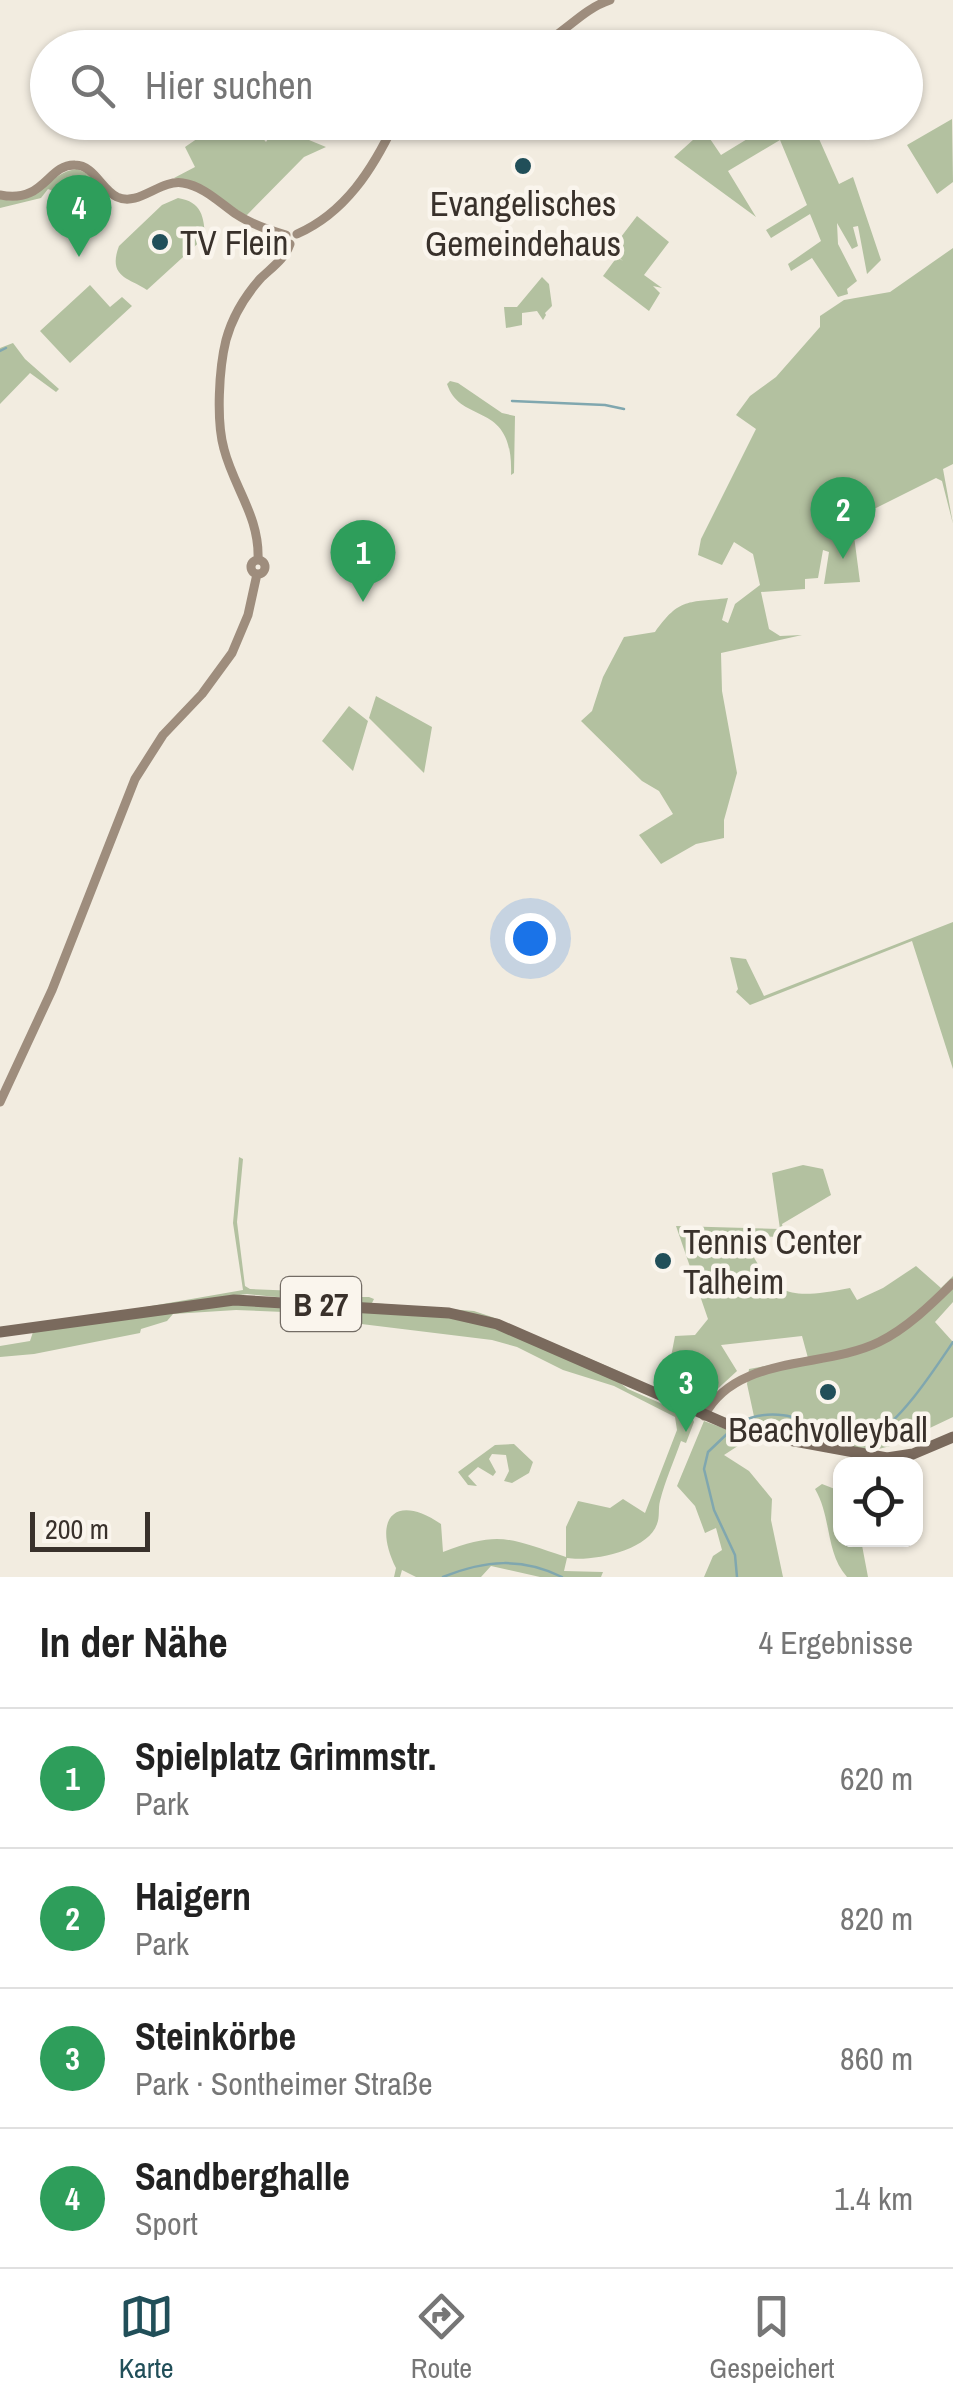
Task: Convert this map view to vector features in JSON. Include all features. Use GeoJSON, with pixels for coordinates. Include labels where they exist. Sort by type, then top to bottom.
{"type":"FeatureCollection","features":[{"type":"Feature","properties":{"kind":"main road"},"geometry":{"type":"LineString","coordinates":[[565,30],[588,10],[610,0]]}},
{"type":"Feature","properties":{"kind":"main road"},"geometry":{"type":"LineString","coordinates":[[0,1102],[63,962],[135,779],[163,735],[202,694],[232,652],[248,615],[257,574],[251,568],[258,560],[254,521],[224,449],[222,362],[226,339],[240,308],[288,251],[291,238],[328,216],[364,180],[385,140]]}},
{"type":"Feature","properties":{"kind":"main road"},"geometry":{"type":"LineString","coordinates":[[0,195],[14,198],[32,193],[63,167],[77,164],[116,196],[139,197],[162,184],[179,182],[202,190],[262,228],[291,238]]}},
{"type":"Feature","properties":{"kind":"main road"},"geometry":{"type":"LineString","coordinates":[[704,1416],[713,1400],[740,1379],[880,1342],[953,1283]]}},
{"type":"Feature","properties":{"kind":"main road","name":"B 27"},"geometry":{"type":"LineString","coordinates":[[0,1332],[234,1300],[449,1313],[497,1324],[740,1430],[887,1458],[913,1454],[953,1437]]}},
{"type":"Feature","properties":{"kind":"green space"},"geometry":{"type":"Polygon","coordinates":[[[952,119],[953,182],[937,194],[907,145],[923,140],[923,136],[952,119]]]}},
{"type":"Feature","properties":{"kind":"green space"},"geometry":{"type":"Polygon","coordinates":[[[195,140],[309,140],[326,147],[304,157],[246,216],[200,185],[174,178],[195,167],[185,147],[195,140]]]}},
{"type":"Feature","properties":{"kind":"green space"},"geometry":{"type":"Polygon","coordinates":[[[693,140],[711,140],[721,155],[746,140],[780,140],[728,171],[756,217],[674,157],[693,140]]]}},
{"type":"Feature","properties":{"kind":"green space"},"geometry":{"type":"Polygon","coordinates":[[[780,140],[820,140],[839,184],[853,177],[881,260],[867,274],[858,226],[853,227],[858,246],[852,249],[837,223],[838,244],[857,281],[847,289],[848,294],[838,297],[812,258],[791,271],[788,264],[821,241],[810,214],[771,238],[766,230],[807,205],[780,140]]]}},
{"type":"Feature","properties":{"kind":"green space"},"geometry":{"type":"Polygon","coordinates":[[[77,169],[88,174],[102,190],[98,193],[87,184],[101,215],[88,222],[79,201],[48,189],[41,198],[0,208],[0,199],[25,198],[57,176],[77,169]]]}},
{"type":"Feature","properties":{"kind":"green space"},"geometry":{"type":"Polygon","coordinates":[[[178,198],[197,207],[205,237],[147,290],[118,271],[119,246],[162,205],[178,198]]]}},
{"type":"Feature","properties":{"kind":"green space"},"geometry":{"type":"Polygon","coordinates":[[[637,216],[669,242],[644,275],[662,288],[653,286],[660,293],[649,311],[603,276],[617,257],[623,261],[611,250],[637,216]]]}},
{"type":"Feature","properties":{"kind":"green space"},"geometry":{"type":"Polygon","coordinates":[[[953,248],[953,464],[943,469],[953,524],[942,481],[936,478],[848,522],[854,536],[860,582],[824,584],[829,552],[823,550],[818,578],[805,579],[805,589],[761,592],[769,629],[780,636],[802,635],[721,653],[722,691],[737,773],[724,820],[724,838],[696,844],[661,864],[639,835],[673,814],[659,791],[642,781],[581,721],[592,711],[603,677],[624,637],[655,632],[671,613],[694,602],[728,598],[722,620],[728,623],[735,604],[760,585],[753,554],[734,542],[722,565],[698,555],[701,539],[756,429],[736,415],[750,396],[776,377],[820,327],[820,316],[844,300],[890,292],[953,248]]]}},
{"type":"Feature","properties":{"kind":"green space"},"geometry":{"type":"Polygon","coordinates":[[[542,277],[549,284],[552,306],[543,320],[537,311],[522,313],[522,325],[506,328],[504,307],[517,307],[542,277]]]}},
{"type":"Feature","properties":{"kind":"green space"},"geometry":{"type":"Polygon","coordinates":[[[90,285],[110,307],[122,297],[132,306],[70,363],[40,331],[90,285]]]}},
{"type":"Feature","properties":{"kind":"green space"},"geometry":{"type":"Polygon","coordinates":[[[13,343],[59,389],[56,392],[30,373],[0,404],[0,348],[13,343]]]}},
{"type":"Feature","properties":{"kind":"green space"},"geometry":{"type":"Polygon","coordinates":[[[450,381],[502,413],[515,416],[514,473],[511,475],[510,451],[504,435],[496,424],[454,397],[447,384],[450,381]]]}},
{"type":"Feature","properties":{"kind":"green space"},"geometry":{"type":"Polygon","coordinates":[[[376,696],[432,727],[424,773],[369,718],[376,696]]]}},
{"type":"Feature","properties":{"kind":"green space"},"geometry":{"type":"Polygon","coordinates":[[[349,706],[368,721],[353,771],[322,741],[349,706]]]}},
{"type":"Feature","properties":{"kind":"green space"},"geometry":{"type":"Polygon","coordinates":[[[953,922],[953,1069],[912,941],[750,1005],[736,992],[730,957],[746,959],[764,996],[953,922]]]}},
{"type":"Feature","properties":{"kind":"green space"},"geometry":{"type":"Polygon","coordinates":[[[239,1157],[243,1159],[237,1222],[245,1286],[250,1289],[324,1292],[324,1297],[369,1297],[374,1299],[372,1303],[474,1311],[644,1382],[493,1319],[247,1294],[134,1309],[243,1290],[233,1223],[239,1157]]]}},
{"type":"Feature","properties":{"kind":"green space"},"geometry":{"type":"Polygon","coordinates":[[[803,1165],[823,1169],[831,1195],[782,1224],[785,1237],[743,1236],[772,1282],[795,1293],[850,1288],[857,1300],[916,1266],[941,1288],[953,1276],[953,1302],[935,1322],[953,1342],[953,1417],[894,1445],[867,1452],[817,1443],[820,1427],[789,1420],[755,1421],[747,1384],[749,1369],[808,1358],[802,1336],[721,1345],[737,1371],[699,1406],[664,1393],[675,1336],[695,1335],[708,1319],[676,1226],[780,1229],[772,1173],[803,1165]]]}},
{"type":"Feature","properties":{"kind":"green space"},"geometry":{"type":"Polygon","coordinates":[[[236,1302],[480,1320],[612,1377],[628,1389],[692,1417],[694,1422],[686,1443],[681,1441],[664,1486],[657,1524],[643,1541],[618,1553],[567,1558],[564,1571],[603,1572],[601,1577],[540,1577],[491,1566],[481,1577],[416,1577],[402,1570],[400,1577],[394,1577],[396,1568],[389,1551],[387,1525],[400,1511],[425,1515],[441,1524],[443,1552],[493,1539],[566,1557],[566,1527],[578,1501],[610,1508],[623,1499],[645,1513],[677,1430],[675,1417],[614,1386],[563,1370],[517,1347],[492,1340],[345,1322],[308,1313],[236,1310],[173,1314],[167,1321],[141,1329],[140,1333],[0,1357],[0,1346],[30,1341],[33,1332],[236,1302]]]}},
{"type":"Feature","properties":{"kind":"green space"},"geometry":{"type":"Polygon","coordinates":[[[704,1421],[747,1440],[724,1455],[749,1471],[772,1499],[771,1520],[783,1577],[704,1577],[713,1556],[722,1550],[716,1528],[705,1533],[695,1506],[677,1486],[704,1421]]]}},
{"type":"Feature","properties":{"kind":"green space"},"geometry":{"type":"Polygon","coordinates":[[[514,1444],[533,1462],[529,1473],[512,1483],[504,1481],[509,1471],[506,1455],[492,1454],[489,1459],[496,1472],[493,1476],[478,1467],[468,1476],[477,1486],[468,1485],[458,1472],[495,1445],[514,1444]]]}},
{"type":"Feature","properties":{"kind":"green space"},"geometry":{"type":"Polygon","coordinates":[[[822,1484],[833,1488],[833,1547],[862,1547],[868,1577],[847,1577],[840,1567],[835,1557],[824,1511],[815,1489],[822,1484]]]}},
{"type":"Feature","properties":{"kind":"waterway"},"geometry":{"type":"LineString","coordinates":[[0,351],[6,348]]}},
{"type":"Feature","properties":{"kind":"waterway"},"geometry":{"type":"LineString","coordinates":[[512,401],[624,409]]}},
{"type":"Feature","properties":{"kind":"waterway"},"geometry":{"type":"LineString","coordinates":[[739,1423],[778,1415],[846,1435],[873,1435],[906,1407],[953,1342]]}},
{"type":"Feature","properties":{"kind":"waterway"},"geometry":{"type":"LineString","coordinates":[[729,1432],[708,1452],[704,1469],[714,1510],[735,1555],[737,1577]]}},
{"type":"Feature","properties":{"kind":"waterway"},"geometry":{"type":"LineString","coordinates":[[443,1577],[503,1563],[532,1566],[562,1577]]}},
{"type":"Feature","properties":{"kind":"place","name":"Evangelisches Gemeindehaus"},"geometry":{"type":"Point","coordinates":[523,166]}},
{"type":"Feature","properties":{"kind":"place","name":"TV Flein"},"geometry":{"type":"Point","coordinates":[160,242]}},
{"type":"Feature","properties":{"kind":"place","name":"Sandberghalle"},"geometry":{"type":"Point","coordinates":[79,257]}},
{"type":"Feature","properties":{"kind":"place","name":"Haigern"},"geometry":{"type":"Point","coordinates":[843,559]}},
{"type":"Feature","properties":{"kind":"place","name":"Spielplatz Grimmstr."},"geometry":{"type":"Point","coordinates":[363,602]}},
{"type":"Feature","properties":{"kind":"place","name":"Tennis Center Talheim"},"geometry":{"type":"Point","coordinates":[663,1261]}},
{"type":"Feature","properties":{"kind":"place","name":"Beachvolleyball"},"geometry":{"type":"Point","coordinates":[828,1392]}},
{"type":"Feature","properties":{"kind":"place","name":"Steinkörbe"},"geometry":{"type":"Point","coordinates":[686,1432]}}]}
